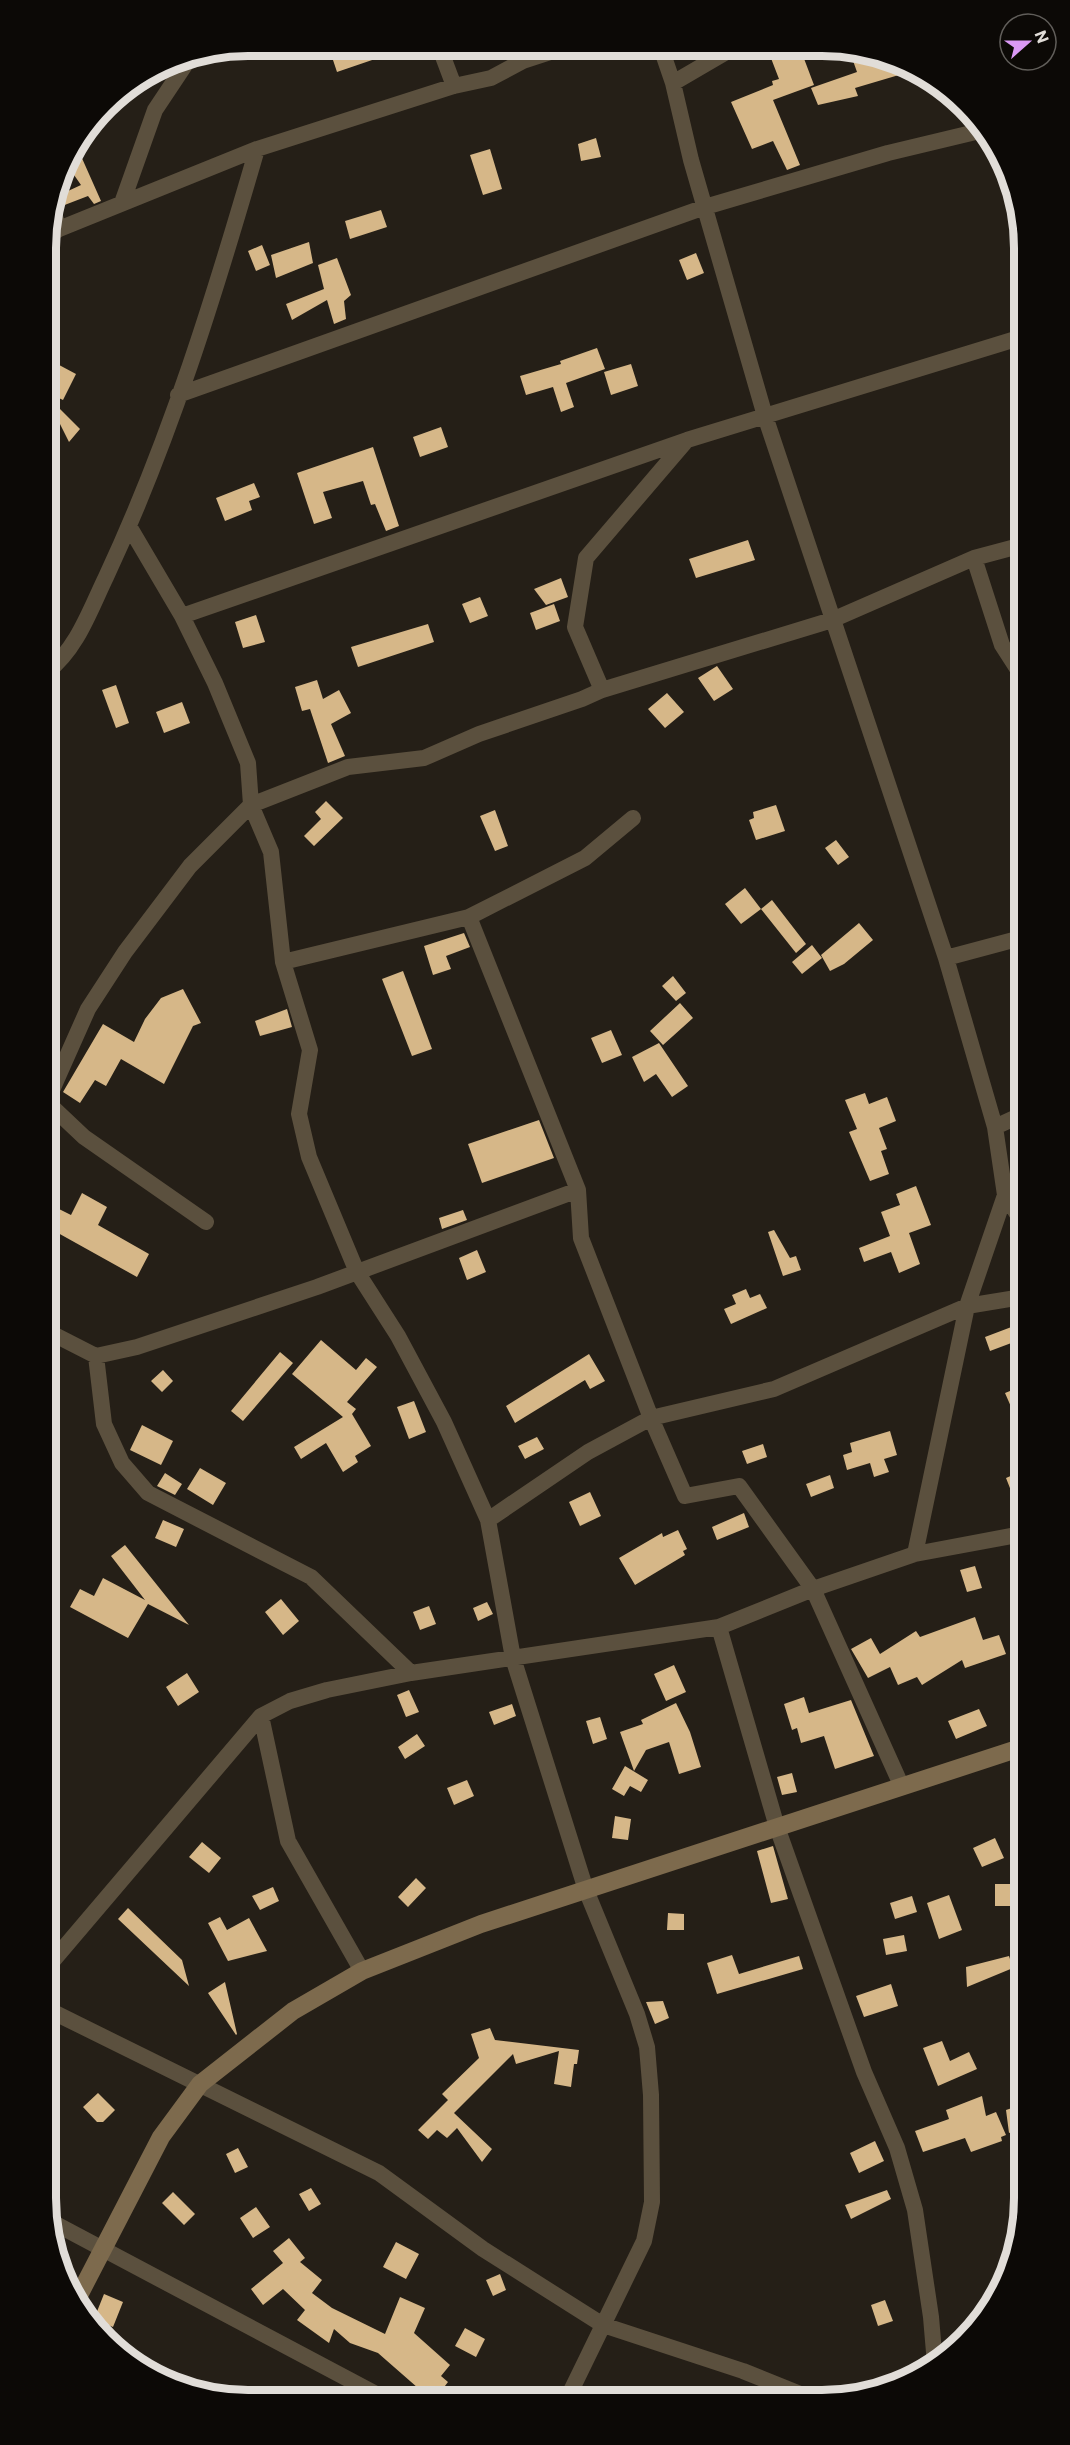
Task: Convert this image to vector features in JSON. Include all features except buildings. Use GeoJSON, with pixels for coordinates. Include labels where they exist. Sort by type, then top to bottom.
{"type":"FeatureCollection","features":[{"type":"Feature","properties":{"kind":"street"},"geometry":{"type":"LineString","coordinates":[[56,231],[257,149],[454,86],[491,78],[523,61],[540,55]]}},
{"type":"Feature","properties":{"kind":"street"},"geometry":{"type":"LineString","coordinates":[[663,55],[765,416],[946,958],[995,1127],[1005,1195],[1014,1208]]}},
{"type":"Feature","properties":{"kind":"street"},"geometry":{"type":"LineString","coordinates":[[673,83],[721,55]]}},
{"type":"Feature","properties":{"kind":"street"},"geometry":{"type":"LineString","coordinates":[[443,56],[454,86]]}},
{"type":"Feature","properties":{"kind":"street"},"geometry":{"type":"LineString","coordinates":[[122,203],[155,110],[184,67]]}},
{"type":"Feature","properties":{"kind":"street"},"geometry":{"type":"LineString","coordinates":[[178,394],[705,207],[888,153],[975,132]]}},
{"type":"Feature","properties":{"kind":"street"},"geometry":{"type":"LineString","coordinates":[[56,663],[66,654],[78,635],[129,526],[216,289],[257,149]]}},
{"type":"Feature","properties":{"kind":"street"},"geometry":{"type":"LineString","coordinates":[[182,616],[687,440],[1014,340]]}},
{"type":"Feature","properties":{"kind":"street"},"geometry":{"type":"LineString","coordinates":[[602,690],[575,627],[586,558],[687,440]]}},
{"type":"Feature","properties":{"kind":"street"},"geometry":{"type":"LineString","coordinates":[[129,526],[182,616],[215,682],[248,763],[251,805],[271,852],[283,962],[310,1050],[299,1114],[309,1156],[357,1272],[398,1336],[434,1403],[488,1520],[513,1658],[586,1890],[647,2047],[651,2094],[652,2202],[644,2241],[571,2390]]}},
{"type":"Feature","properties":{"kind":"street"},"geometry":{"type":"LineString","coordinates":[[56,1083],[88,1009],[125,952],[190,866],[251,805],[348,767],[424,758],[479,734],[602,690],[832,620],[974,558],[1014,547]]}},
{"type":"Feature","properties":{"kind":"street"},"geometry":{"type":"LineString","coordinates":[[974,558],[1002,645],[1014,664]]}},
{"type":"Feature","properties":{"kind":"street"},"geometry":{"type":"LineString","coordinates":[[283,962],[469,917],[585,858],[633,819]]}},
{"type":"Feature","properties":{"kind":"street"},"geometry":{"type":"LineString","coordinates":[[469,917],[578,1190],[582,1238],[651,1418],[685,1496],[739,1486],[813,1589],[902,1786]]}},
{"type":"Feature","properties":{"kind":"street"},"geometry":{"type":"LineString","coordinates":[[946,958],[1014,940]]}},
{"type":"Feature","properties":{"kind":"street"},"geometry":{"type":"LineString","coordinates":[[56,1109],[84,1137],[206,1222]]}},
{"type":"Feature","properties":{"kind":"street"},"geometry":{"type":"LineString","coordinates":[[995,1127],[1014,1118]]}},
{"type":"Feature","properties":{"kind":"street"},"geometry":{"type":"LineString","coordinates":[[56,1336],[96,1356],[137,1347],[227,1319],[578,1190]]}},
{"type":"Feature","properties":{"kind":"street"},"geometry":{"type":"LineString","coordinates":[[915,1554],[967,1306],[1005,1195]]}},
{"type":"Feature","properties":{"kind":"street"},"geometry":{"type":"LineString","coordinates":[[488,1520],[588,1452],[651,1418],[774,1389],[967,1306],[1014,1299]]}},
{"type":"Feature","properties":{"kind":"street"},"geometry":{"type":"LineString","coordinates":[[96,1356],[104,1424],[122,1463],[148,1493],[311,1577],[411,1673]]}},
{"type":"Feature","properties":{"kind":"street"},"geometry":{"type":"LineString","coordinates":[[56,1957],[261,1716],[290,1701],[411,1673],[719,1627],[813,1589],[915,1554],[1014,1535]]}},
{"type":"Feature","properties":{"kind":"street"},"geometry":{"type":"LineString","coordinates":[[719,1627],[777,1827],[864,2072],[897,2148],[915,2210],[930,2307],[934,2353]]}},
{"type":"Feature","properties":{"kind":"street"},"geometry":{"type":"LineString","coordinates":[[261,1716],[288,1841],[362,1971]]}},
{"type":"Feature","properties":{"kind":"street"},"geometry":{"type":"LineString","coordinates":[[80,2293],[161,2137],[200,2084],[293,2011],[362,1971],[482,1924],[1014,1750]]}},
{"type":"Feature","properties":{"kind":"street"},"geometry":{"type":"LineString","coordinates":[[56,2013],[379,2173],[483,2249],[603,2325],[743,2371],[790,2390]]}},
{"type":"Feature","properties":{"kind":"street"},"geometry":{"type":"LineString","coordinates":[[57,2225],[369,2390]]}}]}
